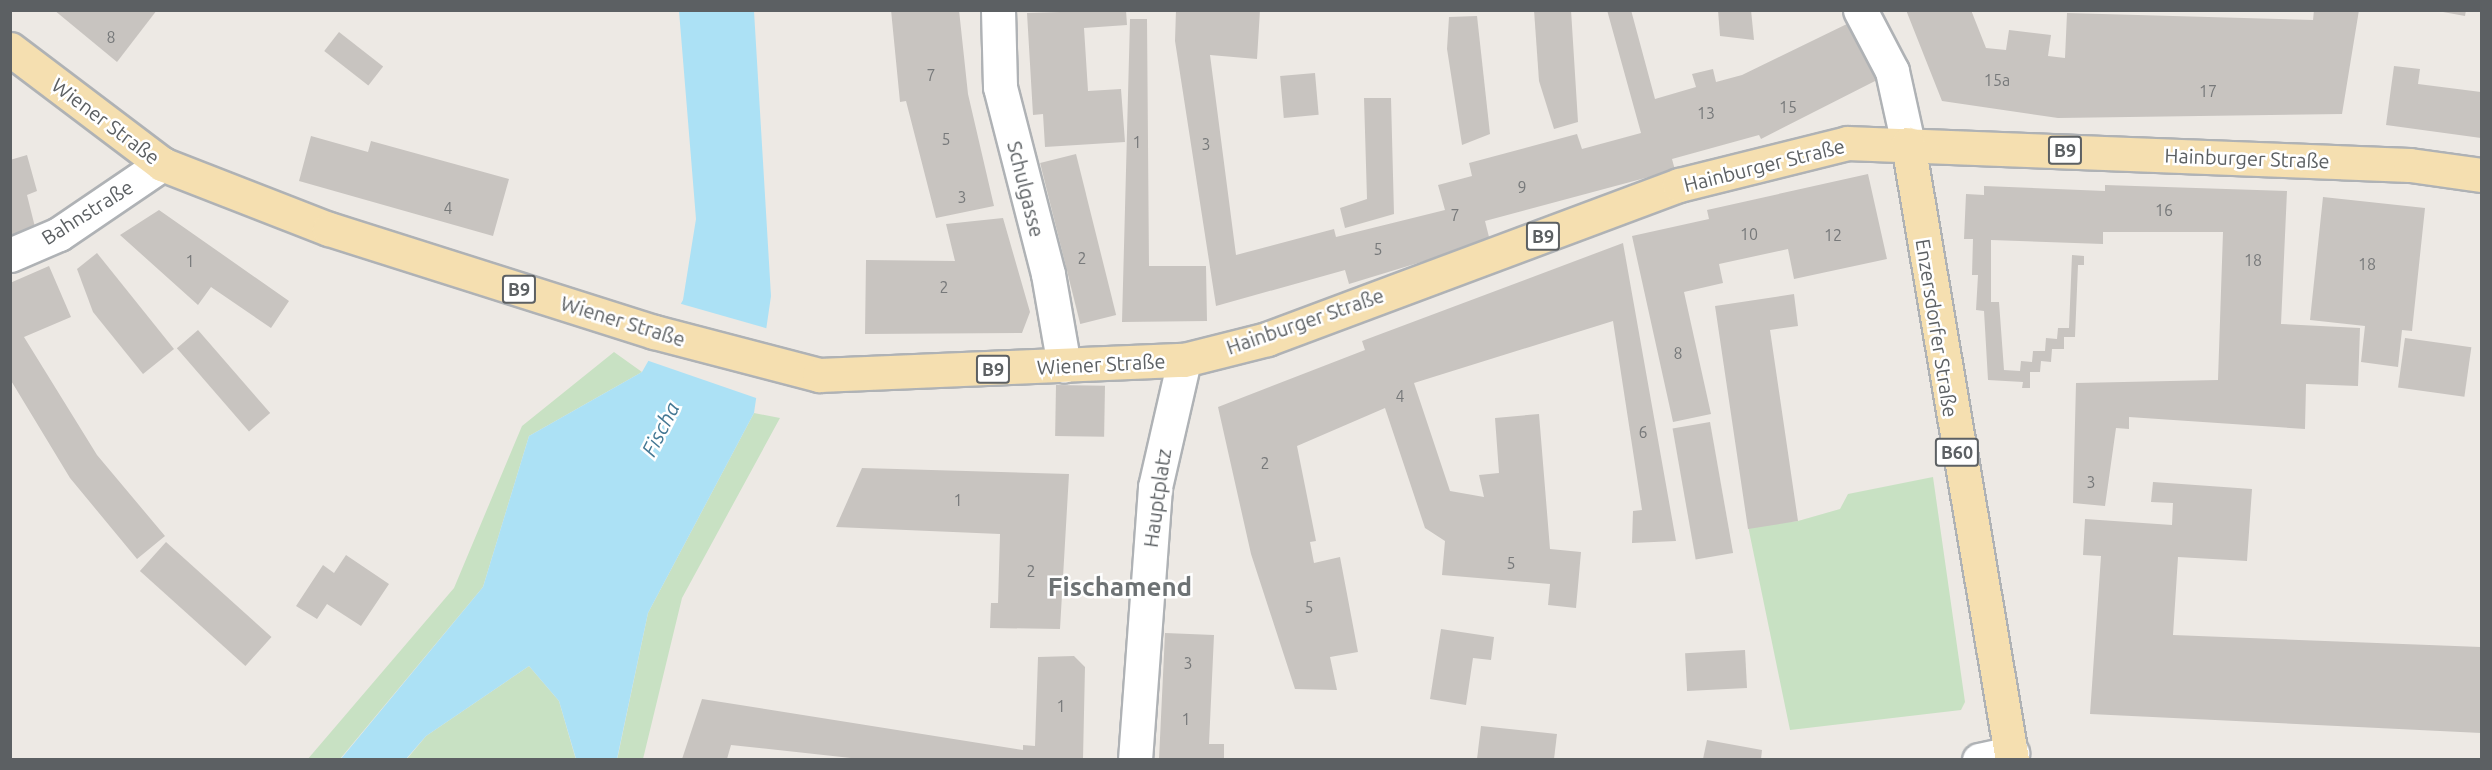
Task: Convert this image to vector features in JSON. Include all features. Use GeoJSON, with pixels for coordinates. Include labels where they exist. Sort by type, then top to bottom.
{"type":"FeatureCollection","features":[{"type":"Feature","properties":{"kind":"main road","name":"Wiener Straße"},"geometry":{"type":"LineString","coordinates":[[10,49],[162,164],[329,229],[654,332],[803,374],[1184,360]]}},
{"type":"Feature","properties":{"kind":"main road","name":"Hainburger Straße"},"geometry":{"type":"LineString","coordinates":[[1184,360],[1267,339],[1679,185],[1847,143],[2410,165],[2481,175]]}},
{"type":"Feature","properties":{"kind":"main road","name":"Enzersdorfer Straße"},"geometry":{"type":"LineString","coordinates":[[1908,144],[2012,756]]}},
{"type":"Feature","properties":{"kind":"street","name":"Schulgasse"},"geometry":{"type":"LineString","coordinates":[[998,10],[1000,87],[1048,274],[1064,366]]}},
{"type":"Feature","properties":{"kind":"street"},"geometry":{"type":"LineString","coordinates":[[1860,10],[1892,71],[1908,144]]}},
{"type":"Feature","properties":{"kind":"street","name":"Bahnstraße"},"geometry":{"type":"LineString","coordinates":[[10,255],[59,234],[162,164]]}},
{"type":"Feature","properties":{"kind":"street","name":"Hauptplatz"},"geometry":{"type":"LineString","coordinates":[[1135,759],[1140,637],[1155,487],[1184,360]]}},
{"type":"Feature","properties":{"kind":"street"},"geometry":{"type":"LineString","coordinates":[[1979,759],[2012,756]]}},
{"type":"Feature","properties":{"kind":"green space"},"geometry":{"type":"Polygon","coordinates":[[[614,352],[642,372],[529,436],[483,587],[340,759],[307,760],[454,588],[522,426],[614,352]]]}},
{"type":"Feature","properties":{"kind":"green space"},"geometry":{"type":"Polygon","coordinates":[[[754,413],[780,418],[682,598],[643,759],[617,760],[648,613],[754,413]]]}},
{"type":"Feature","properties":{"kind":"green space"},"geometry":{"type":"Polygon","coordinates":[[[1933,477],[1965,702],[1961,710],[1790,730],[1748,526],[1798,521],[1840,509],[1848,494],[1933,477]]]}},
{"type":"Feature","properties":{"kind":"green space"},"geometry":{"type":"Polygon","coordinates":[[[529,666],[559,701],[576,760],[406,760],[426,736],[529,666]]]}},
{"type":"Feature","properties":{"kind":"water","name":"Fischa"},"geometry":{"type":"Polygon","coordinates":[[[679,11],[754,11],[771,296],[754,413],[648,613],[617,759],[576,759],[559,701],[529,666],[426,736],[406,759],[340,760],[483,587],[529,436],[642,372],[683,300],[696,219],[679,11]]]}},
{"type":"Feature","properties":{"kind":"pier"},"geometry":{"type":"Polygon","coordinates":[[[678,303],[769,329],[759,399],[646,360],[678,303]]]}},
{"type":"Feature","properties":{"kind":"building"},"geometry":{"type":"Polygon","coordinates":[[[54,10],[157,10],[117,62],[54,10]]]}},
{"type":"Feature","properties":{"kind":"building"},"geometry":{"type":"Polygon","coordinates":[[[891,10],[959,10],[968,94],[994,206],[936,218],[906,101],[900,102],[891,10]]]}},
{"type":"Feature","properties":{"kind":"building"},"geometry":{"type":"Polygon","coordinates":[[[1126,10],[1127,25],[1084,28],[1088,91],[1121,89],[1125,142],[1045,147],[1043,114],[1033,115],[1027,13],[1126,10]]]}},
{"type":"Feature","properties":{"kind":"building"},"geometry":{"type":"Polygon","coordinates":[[[1176,10],[1260,10],[1257,59],[1210,55],[1236,255],[1334,229],[1336,237],[1445,210],[1438,185],[1472,176],[1469,163],[1577,134],[1582,149],[1641,133],[1607,10],[1631,10],[1655,99],[1696,87],[1692,74],[1713,69],[1716,82],[1742,75],[1851,22],[1879,79],[1761,139],[1759,135],[1672,159],[1675,170],[1485,221],[1490,241],[1349,284],[1345,270],[1216,306],[1175,41],[1176,10]]]}},
{"type":"Feature","properties":{"kind":"building"},"geometry":{"type":"Polygon","coordinates":[[[1534,10],[1571,10],[1578,122],[1554,129],[1539,81],[1534,10]]]}},
{"type":"Feature","properties":{"kind":"building"},"geometry":{"type":"Polygon","coordinates":[[[1718,10],[1751,10],[1754,40],[1720,36],[1718,10]]]}},
{"type":"Feature","properties":{"kind":"building"},"geometry":{"type":"Polygon","coordinates":[[[1906,10],[1971,10],[1986,48],[2006,50],[2009,30],[2051,35],[2048,56],[2065,58],[2067,13],[2313,20],[2314,10],[2359,10],[2342,114],[2058,118],[1942,101],[1906,10]]]}},
{"type":"Feature","properties":{"kind":"building"},"geometry":{"type":"Polygon","coordinates":[[[2432,10],[2466,10],[2465,16],[2432,10]]]}},
{"type":"Feature","properties":{"kind":"building"},"geometry":{"type":"Polygon","coordinates":[[[1477,16],[1490,134],[1462,145],[1447,49],[1449,17],[1477,16]]]}},
{"type":"Feature","properties":{"kind":"building"},"geometry":{"type":"Polygon","coordinates":[[[1130,19],[1147,19],[1149,266],[1206,266],[1207,321],[1122,322],[1130,19]]]}},
{"type":"Feature","properties":{"kind":"building"},"geometry":{"type":"Polygon","coordinates":[[[339,32],[383,66],[368,85],[324,51],[339,32]]]}},
{"type":"Feature","properties":{"kind":"building"},"geometry":{"type":"Polygon","coordinates":[[[2394,66],[2420,69],[2418,84],[2481,92],[2481,138],[2386,125],[2394,66]]]}},
{"type":"Feature","properties":{"kind":"building"},"geometry":{"type":"Polygon","coordinates":[[[1315,73],[1319,115],[1284,118],[1280,76],[1315,73]]]}},
{"type":"Feature","properties":{"kind":"building"},"geometry":{"type":"Polygon","coordinates":[[[1364,98],[1391,98],[1394,214],[1345,228],[1340,208],[1367,199],[1364,98]]]}},
{"type":"Feature","properties":{"kind":"building"},"geometry":{"type":"Polygon","coordinates":[[[311,136],[368,152],[371,141],[509,179],[493,236],[299,181],[311,136]]]}},
{"type":"Feature","properties":{"kind":"building"},"geometry":{"type":"Polygon","coordinates":[[[1076,154],[1116,315],[1080,324],[1040,163],[1076,154]]]}},
{"type":"Feature","properties":{"kind":"building"},"geometry":{"type":"Polygon","coordinates":[[[27,155],[37,191],[27,195],[36,231],[10,237],[10,160],[27,155]]]}},
{"type":"Feature","properties":{"kind":"building"},"geometry":{"type":"Polygon","coordinates":[[[1868,174],[1887,259],[1794,279],[1788,249],[1719,264],[1723,283],[1684,292],[1711,414],[1673,422],[1632,236],[1709,219],[1707,210],[1868,174]]]}},
{"type":"Feature","properties":{"kind":"building"},"geometry":{"type":"Polygon","coordinates":[[[2105,185],[2287,191],[2281,324],[2360,328],[2358,386],[2306,384],[2305,429],[2129,417],[2129,429],[2116,428],[2105,506],[2073,503],[2076,383],[2218,380],[2223,232],[2103,232],[2103,244],[1991,240],[1991,302],[1999,302],[2004,370],[2020,371],[2021,361],[2032,362],[2033,351],[2045,351],[2046,338],[2057,339],[2058,328],[2069,328],[2072,255],[2084,256],[2084,265],[2078,265],[2075,337],[2064,337],[2064,349],[2052,349],[2051,362],[2041,361],[2040,372],[2030,372],[2030,388],[2022,388],[2023,382],[1988,380],[1984,311],[1976,310],[1978,275],[1972,275],[1973,239],[1964,239],[1966,194],[1984,195],[1984,186],[2105,191],[2105,185]]]}},
{"type":"Feature","properties":{"kind":"building"},"geometry":{"type":"Polygon","coordinates":[[[2323,197],[2425,208],[2412,331],[2402,330],[2398,367],[2361,362],[2365,326],[2310,320],[2323,197]]]}},
{"type":"Feature","properties":{"kind":"building"},"geometry":{"type":"Polygon","coordinates":[[[159,210],[289,301],[271,328],[211,287],[198,305],[120,235],[159,210]]]}},
{"type":"Feature","properties":{"kind":"building"},"geometry":{"type":"Polygon","coordinates":[[[1003,218],[1030,312],[1022,333],[865,334],[866,260],[955,261],[946,224],[1003,218]]]}},
{"type":"Feature","properties":{"kind":"building"},"geometry":{"type":"Polygon","coordinates":[[[1623,243],[1676,541],[1632,543],[1633,511],[1642,510],[1613,321],[1414,383],[1450,491],[1484,497],[1479,475],[1499,473],[1495,418],[1539,414],[1550,549],[1581,552],[1576,608],[1548,605],[1550,584],[1442,575],[1445,541],[1425,528],[1385,408],[1297,446],[1316,541],[1310,542],[1314,563],[1340,557],[1358,652],[1330,657],[1337,690],[1295,689],[1251,554],[1218,407],[1365,350],[1362,341],[1623,243]]]}},
{"type":"Feature","properties":{"kind":"building"},"geometry":{"type":"Polygon","coordinates":[[[97,253],[174,349],[143,374],[93,312],[77,269],[97,253]]]}},
{"type":"Feature","properties":{"kind":"building"},"geometry":{"type":"Polygon","coordinates":[[[49,266],[71,317],[24,337],[97,455],[165,536],[137,559],[70,478],[10,379],[10,283],[49,266]]]}},
{"type":"Feature","properties":{"kind":"building"},"geometry":{"type":"Polygon","coordinates":[[[1794,294],[1798,326],[1770,330],[1798,521],[1748,529],[1715,306],[1794,294]]]}},
{"type":"Feature","properties":{"kind":"building"},"geometry":{"type":"Polygon","coordinates":[[[198,330],[270,413],[249,431],[177,348],[198,330]]]}},
{"type":"Feature","properties":{"kind":"building"},"geometry":{"type":"Polygon","coordinates":[[[2405,338],[2471,347],[2464,397],[2398,388],[2405,338]]]}},
{"type":"Feature","properties":{"kind":"building"},"geometry":{"type":"Polygon","coordinates":[[[1056,385],[1105,386],[1104,437],[1055,436],[1056,385]]]}},
{"type":"Feature","properties":{"kind":"building"},"geometry":{"type":"Polygon","coordinates":[[[1710,422],[1733,553],[1696,560],[1673,429],[1710,422]]]}},
{"type":"Feature","properties":{"kind":"building"},"geometry":{"type":"Polygon","coordinates":[[[862,468],[1069,474],[1060,629],[990,628],[991,603],[998,603],[1000,534],[836,527],[862,468]]]}},
{"type":"Feature","properties":{"kind":"building"},"geometry":{"type":"Polygon","coordinates":[[[2153,482],[2252,489],[2247,561],[2178,557],[2173,635],[2481,647],[2481,733],[2090,714],[2101,556],[2083,555],[2085,519],[2172,525],[2173,503],[2151,502],[2153,482]]]}},
{"type":"Feature","properties":{"kind":"building"},"geometry":{"type":"Polygon","coordinates":[[[166,542],[272,637],[245,666],[140,571],[166,542]]]}},
{"type":"Feature","properties":{"kind":"building"},"geometry":{"type":"Polygon","coordinates":[[[346,555],[389,584],[361,626],[327,604],[317,619],[296,606],[323,565],[334,573],[346,555]]]}},
{"type":"Feature","properties":{"kind":"building"},"geometry":{"type":"Polygon","coordinates":[[[1441,629],[1494,637],[1491,660],[1473,658],[1466,705],[1430,699],[1441,629]]]}},
{"type":"Feature","properties":{"kind":"building"},"geometry":{"type":"Polygon","coordinates":[[[1165,633],[1214,635],[1209,744],[1224,744],[1224,759],[1159,759],[1165,633]]]}},
{"type":"Feature","properties":{"kind":"building"},"geometry":{"type":"Polygon","coordinates":[[[1745,650],[1747,688],[1687,691],[1685,653],[1745,650]]]}},
{"type":"Feature","properties":{"kind":"building"},"geometry":{"type":"Polygon","coordinates":[[[1074,656],[1085,667],[1083,759],[860,759],[731,745],[727,759],[682,759],[702,699],[1023,750],[1023,745],[1035,746],[1038,657],[1074,656]]]}},
{"type":"Feature","properties":{"kind":"building"},"geometry":{"type":"Polygon","coordinates":[[[1481,726],[1557,734],[1554,759],[1477,759],[1481,726]]]}},
{"type":"Feature","properties":{"kind":"building"},"geometry":{"type":"Polygon","coordinates":[[[1707,740],[1762,750],[1761,759],[1703,759],[1707,740]]]}},
{"type":"Feature","properties":{"kind":"district","name":"Fischamend"},"geometry":{"type":"Point","coordinates":[1120,587]}}]}
